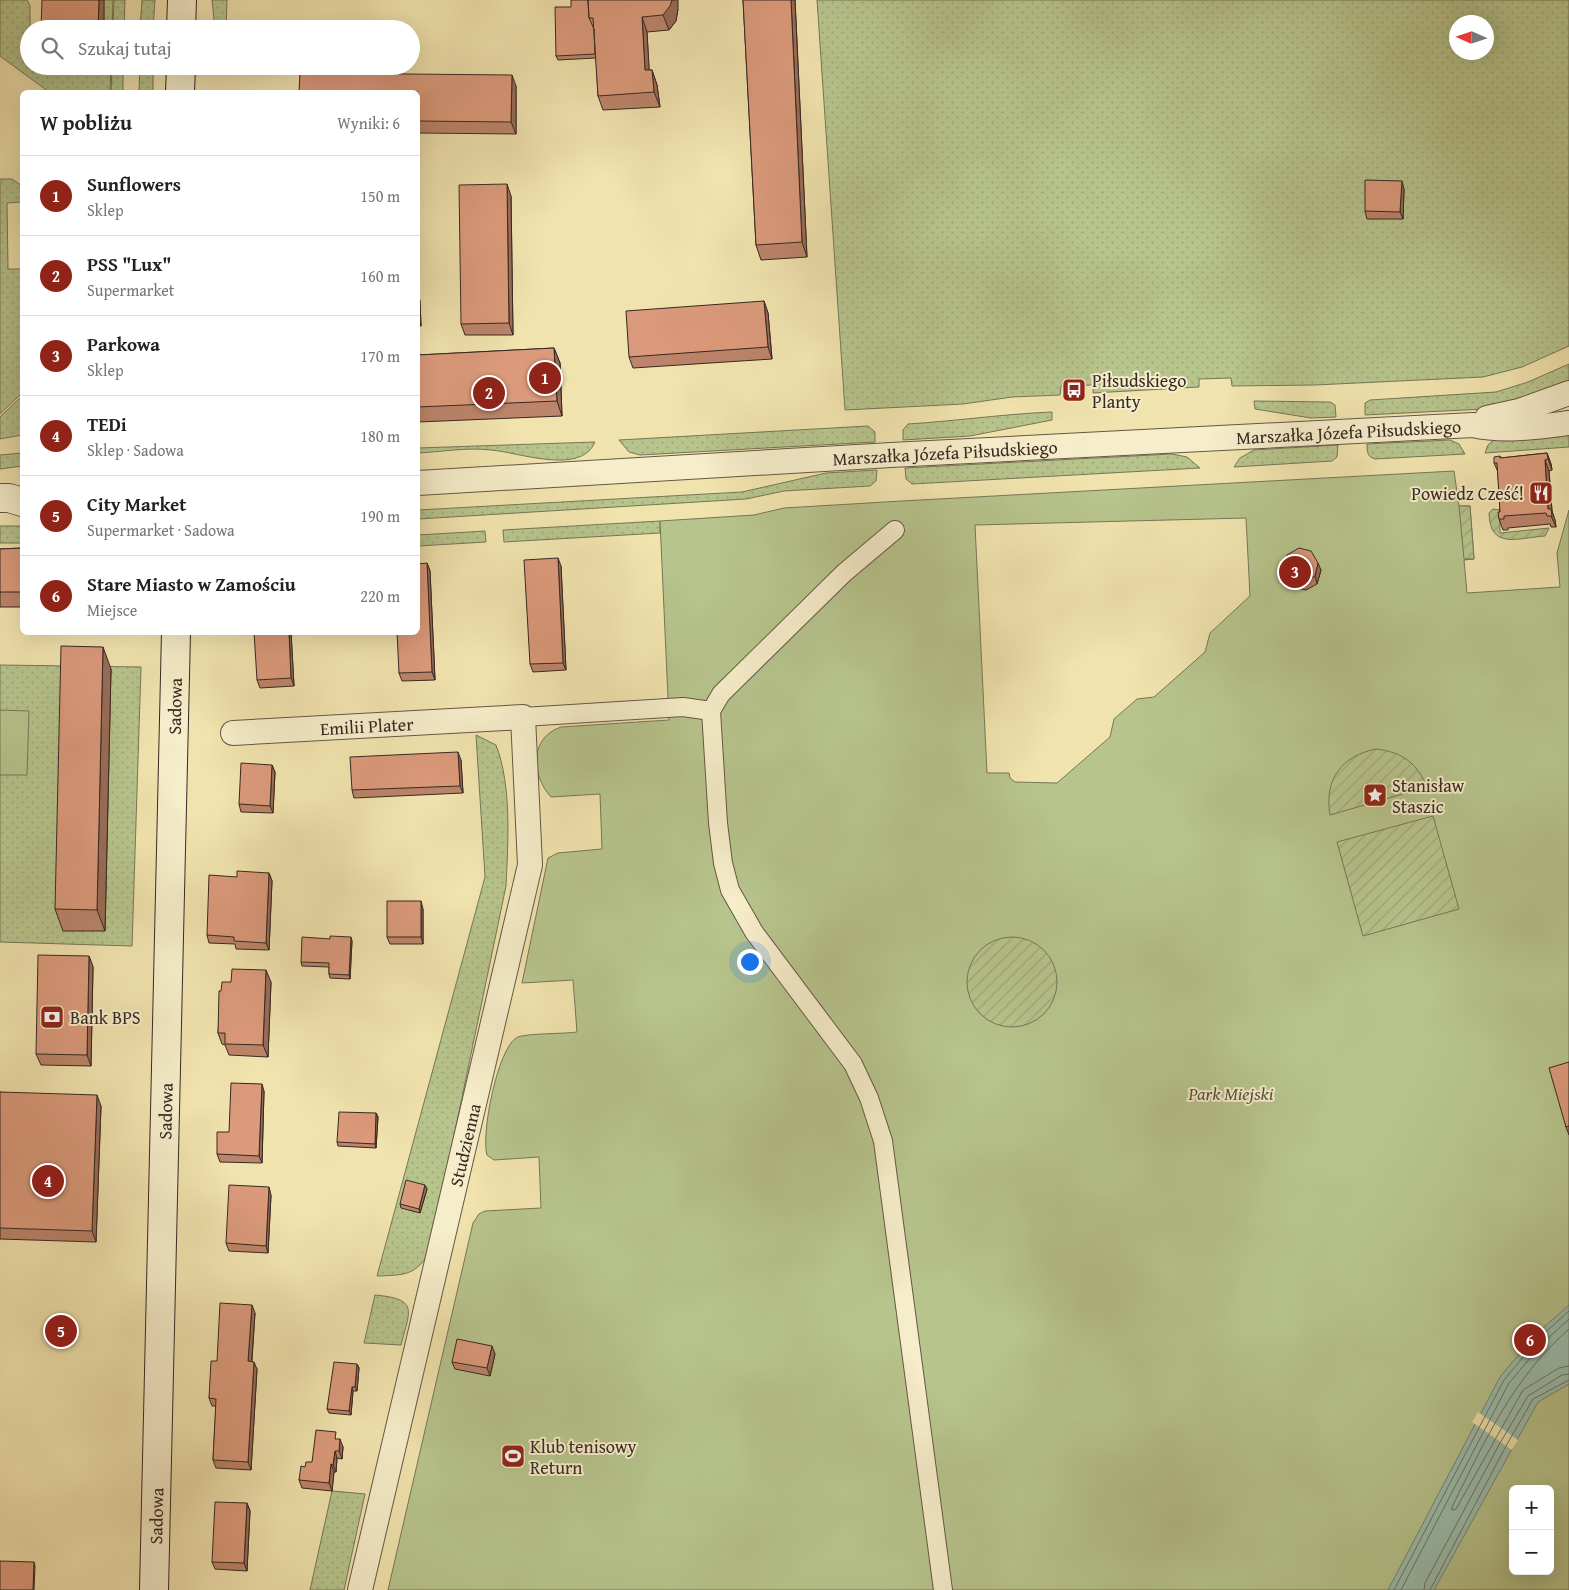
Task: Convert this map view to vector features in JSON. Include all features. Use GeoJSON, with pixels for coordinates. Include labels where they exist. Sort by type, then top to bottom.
{"type":"FeatureCollection","features":[{"type":"Feature","properties":{"kind":"main road"},"geometry":{"type":"LineString","coordinates":[[181,20],[182,0]]}},
{"type":"Feature","properties":{"kind":"main road"},"geometry":{"type":"LineString","coordinates":[[180,90],[181,75]]}},
{"type":"Feature","properties":{"kind":"main road","name":"Sadowa"},"geometry":{"type":"LineString","coordinates":[[154,1590],[176,635]]}},
{"type":"Feature","properties":{"kind":"street","name":"Marszałka Józefa Piłsudskiego"},"geometry":{"type":"LineString","coordinates":[[1472,425],[1569,393]]}},
{"type":"Feature","properties":{"kind":"street","name":"Marszałka Józefa Piłsudskiego"},"geometry":{"type":"LineString","coordinates":[[420,483],[891,455],[1472,425],[1486,428],[1527,428],[1569,424]]}},
{"type":"Feature","properties":{"kind":"street"},"geometry":{"type":"LineString","coordinates":[[894,530],[844,573],[734,681],[721,694],[711,710],[718,823],[723,864],[730,890],[754,932],[853,1064],[869,1098],[883,1142],[943,1590]]}},
{"type":"Feature","properties":{"kind":"street"},"geometry":{"type":"LineString","coordinates":[[512,718],[683,707],[711,710]]}},
{"type":"Feature","properties":{"kind":"street","name":"Emilii Plater"},"geometry":{"type":"LineString","coordinates":[[233,733],[512,718]]}},
{"type":"Feature","properties":{"kind":"street","name":"Studzienna"},"geometry":{"type":"LineString","coordinates":[[360,1590],[530,865],[512,718]]}},
{"type":"Feature","properties":{"kind":"green space"},"geometry":{"type":"Polygon","coordinates":[[[0,0],[27,0],[30,5],[30,20],[20,20],[20,71],[0,56],[0,0]]]}},
{"type":"Feature","properties":{"kind":"green space"},"geometry":{"type":"Polygon","coordinates":[[[104,0],[113,0],[112,20],[104,20],[104,0]]]}},
{"type":"Feature","properties":{"kind":"green space"},"geometry":{"type":"Polygon","coordinates":[[[114,0],[125,0],[124,20],[113,20],[114,0]]]}},
{"type":"Feature","properties":{"kind":"green space"},"geometry":{"type":"Polygon","coordinates":[[[142,0],[155,0],[154,20],[141,20],[142,0]]]}},
{"type":"Feature","properties":{"kind":"green space"},"geometry":{"type":"Polygon","coordinates":[[[212,0],[227,0],[226,20],[214,20],[212,0]]]}},
{"type":"Feature","properties":{"kind":"green space"},"geometry":{"type":"Polygon","coordinates":[[[817,0],[1569,0],[1569,346],[1522,367],[1483,377],[1315,385],[1232,386],[1231,378],[1199,379],[1199,387],[1093,393],[1093,385],[1061,386],[1060,395],[1012,397],[963,404],[845,410],[817,0]]]}},
{"type":"Feature","properties":{"kind":"green space"},"geometry":{"type":"Polygon","coordinates":[[[26,75],[111,75],[110,90],[46,90],[26,75]]]}},
{"type":"Feature","properties":{"kind":"green space"},"geometry":{"type":"Polygon","coordinates":[[[112,75],[123,75],[123,90],[111,90],[112,75]]]}},
{"type":"Feature","properties":{"kind":"green space"},"geometry":{"type":"Polygon","coordinates":[[[140,75],[153,75],[153,90],[139,90],[140,75]]]}},
{"type":"Feature","properties":{"kind":"green space"},"geometry":{"type":"Polygon","coordinates":[[[0,179],[12,179],[20,185],[20,202],[7,203],[8,269],[20,269],[20,395],[0,414],[0,179]]]}},
{"type":"Feature","properties":{"kind":"green space"},"geometry":{"type":"Polygon","coordinates":[[[1569,364],[1569,381],[1533,397],[1484,409],[1365,415],[1365,403],[1370,400],[1496,392],[1528,382],[1569,364]]]}},
{"type":"Feature","properties":{"kind":"green space"},"geometry":{"type":"Polygon","coordinates":[[[20,398],[20,435],[0,439],[0,417],[20,398]]]}},
{"type":"Feature","properties":{"kind":"green space"},"geometry":{"type":"Polygon","coordinates":[[[1254,401],[1330,402],[1335,405],[1336,417],[1311,418],[1255,409],[1254,401]]]}},
{"type":"Feature","properties":{"kind":"green space"},"geometry":{"type":"Polygon","coordinates":[[[1052,412],[1052,420],[970,436],[903,440],[903,430],[908,424],[1052,412]]]}},
{"type":"Feature","properties":{"kind":"green space"},"geometry":{"type":"Polygon","coordinates":[[[868,426],[875,432],[875,442],[640,455],[629,452],[619,440],[868,426]]]}},
{"type":"Feature","properties":{"kind":"green space"},"geometry":{"type":"Polygon","coordinates":[[[1569,433],[1569,447],[1485,453],[1488,445],[1496,438],[1569,433]]]}},
{"type":"Feature","properties":{"kind":"green space"},"geometry":{"type":"Polygon","coordinates":[[[1450,440],[1459,444],[1465,454],[1375,459],[1369,455],[1367,449],[1367,444],[1450,440]]]}},
{"type":"Feature","properties":{"kind":"green space"},"geometry":{"type":"Polygon","coordinates":[[[595,442],[588,452],[577,458],[563,460],[548,460],[482,449],[420,453],[420,448],[595,442]]]}},
{"type":"Feature","properties":{"kind":"green space"},"geometry":{"type":"Polygon","coordinates":[[[1338,445],[1337,457],[1332,461],[1234,467],[1240,458],[1254,450],[1338,445]]]}},
{"type":"Feature","properties":{"kind":"green space"},"geometry":{"type":"Polygon","coordinates":[[[20,453],[20,466],[0,469],[0,455],[20,453]]]}},
{"type":"Feature","properties":{"kind":"green space"},"geometry":{"type":"Polygon","coordinates":[[[1172,454],[1187,457],[1200,468],[912,484],[906,479],[905,468],[1172,454]]]}},
{"type":"Feature","properties":{"kind":"green space"},"geometry":{"type":"Polygon","coordinates":[[[877,470],[876,481],[870,486],[784,491],[746,499],[420,519],[420,510],[742,492],[826,473],[877,470]]]}},
{"type":"Feature","properties":{"kind":"green space","name":"Park Miejski"},"geometry":{"type":"Polygon","coordinates":[[[1454,471],[1459,506],[1470,506],[1474,559],[1464,560],[1467,593],[1560,587],[1557,553],[1569,510],[1569,1590],[388,1590],[473,1223],[479,1214],[485,1211],[541,1208],[539,1157],[494,1160],[487,1155],[486,1130],[497,1075],[509,1046],[516,1038],[527,1035],[577,1032],[573,980],[522,983],[548,858],[558,853],[602,849],[600,794],[551,797],[544,788],[537,768],[538,748],[543,739],[561,727],[669,720],[660,521],[754,515],[784,508],[1454,471]],[[1246,518],[975,525],[987,773],[1009,773],[1010,778],[1015,782],[1057,783],[1110,737],[1114,719],[1137,699],[1154,697],[1205,652],[1210,633],[1250,596],[1246,518]]]}},
{"type":"Feature","properties":{"kind":"green space"},"geometry":{"type":"Polygon","coordinates":[[[1459,506],[1470,506],[1474,559],[1464,559],[1459,506]]]}},
{"type":"Feature","properties":{"kind":"green space"},"geometry":{"type":"Polygon","coordinates":[[[1493,509],[1500,510],[1500,533],[1549,528],[1545,536],[1515,539],[1500,537],[1494,532],[1491,525],[1489,513],[1493,509]]]}},
{"type":"Feature","properties":{"kind":"green space"},"geometry":{"type":"Polygon","coordinates":[[[660,521],[660,533],[504,542],[503,530],[660,521]]]}},
{"type":"Feature","properties":{"kind":"green space"},"geometry":{"type":"Polygon","coordinates":[[[0,526],[20,526],[20,543],[0,543],[0,526]]]}},
{"type":"Feature","properties":{"kind":"green space"},"geometry":{"type":"Polygon","coordinates":[[[485,531],[486,542],[420,546],[420,535],[485,531]]]}},
{"type":"Feature","properties":{"kind":"green space"},"geometry":{"type":"Polygon","coordinates":[[[0,665],[141,667],[132,946],[0,942],[0,665]]]}},
{"type":"Feature","properties":{"kind":"green space"},"geometry":{"type":"Polygon","coordinates":[[[0,710],[29,711],[27,775],[0,775],[0,710]]]}},
{"type":"Feature","properties":{"kind":"green space"},"geometry":{"type":"Polygon","coordinates":[[[476,735],[496,745],[505,778],[508,815],[506,886],[430,1251],[414,1270],[402,1274],[377,1276],[485,877],[476,735]]]}},
{"type":"Feature","properties":{"kind":"green space"},"geometry":{"type":"Polygon","coordinates":[[[1376,749],[1394,753],[1408,760],[1418,771],[1427,787],[1330,815],[1330,791],[1338,771],[1353,757],[1376,749]]]}},
{"type":"Feature","properties":{"kind":"green space"},"geometry":{"type":"Polygon","coordinates":[[[1433,816],[1459,909],[1363,936],[1337,842],[1433,816]]]}},
{"type":"Feature","properties":{"kind":"green space"},"geometry":{"type":"Polygon","coordinates":[[[1012,937],[1029,941],[1044,950],[1053,965],[1057,982],[1053,999],[1044,1014],[1029,1023],[1012,1027],[995,1023],[980,1014],[971,999],[967,982],[971,965],[980,950],[995,941],[1012,937]]]}},
{"type":"Feature","properties":{"kind":"green space"},"geometry":{"type":"Polygon","coordinates":[[[375,1295],[399,1300],[405,1303],[408,1308],[407,1323],[401,1345],[364,1343],[375,1295]]]}},
{"type":"Feature","properties":{"kind":"green space"},"geometry":{"type":"Polygon","coordinates":[[[332,1491],[365,1494],[344,1590],[310,1590],[332,1491]]]}},
{"type":"Feature","properties":{"kind":"water"},"geometry":{"type":"Polygon","coordinates":[[[1569,1305],[1569,1384],[1538,1402],[1434,1590],[1388,1590],[1500,1377],[1536,1334],[1569,1305]]]}},
{"type":"Feature","properties":{"kind":"pier"},"geometry":{"type":"Polygon","coordinates":[[[1478,1412],[1518,1440],[1512,1450],[1472,1422],[1478,1412]]]}},
{"type":"Feature","properties":{"kind":"building"},"geometry":{"type":"Polygon","coordinates":[[[42,0],[99,0],[98,20],[41,20],[42,0]]]}},
{"type":"Feature","properties":{"kind":"building"},"geometry":{"type":"Polygon","coordinates":[[[571,0],[588,0],[589,18],[594,29],[595,54],[556,56],[555,7],[571,7],[571,0]]]}},
{"type":"Feature","properties":{"kind":"building"},"geometry":{"type":"Polygon","coordinates":[[[588,0],[672,0],[663,15],[642,17],[645,70],[652,70],[654,92],[598,96],[593,18],[589,18],[588,0]]]}},
{"type":"Feature","properties":{"kind":"building"},"geometry":{"type":"Polygon","coordinates":[[[743,0],[791,0],[802,242],[756,245],[743,0]]]}},
{"type":"Feature","properties":{"kind":"building"},"geometry":{"type":"Polygon","coordinates":[[[300,75],[512,75],[511,122],[420,121],[420,90],[299,90],[300,75]]]}},
{"type":"Feature","properties":{"kind":"building"},"geometry":{"type":"Polygon","coordinates":[[[1365,180],[1402,181],[1400,212],[1365,211],[1365,180]]]}},
{"type":"Feature","properties":{"kind":"building"},"geometry":{"type":"Polygon","coordinates":[[[507,184],[509,323],[461,324],[459,185],[507,184]]]}},
{"type":"Feature","properties":{"kind":"building"},"geometry":{"type":"Polygon","coordinates":[[[764,301],[768,347],[629,357],[626,311],[764,301]]]}},
{"type":"Feature","properties":{"kind":"building"},"geometry":{"type":"Polygon","coordinates":[[[554,348],[557,401],[420,407],[420,355],[554,348]]]}},
{"type":"Feature","properties":{"kind":"building"},"geometry":{"type":"Polygon","coordinates":[[[1547,453],[1548,459],[1545,460],[1548,509],[1551,509],[1552,516],[1547,516],[1546,513],[1504,516],[1504,519],[1499,519],[1497,463],[1494,463],[1494,457],[1547,453]]]}},
{"type":"Feature","properties":{"kind":"building"},"geometry":{"type":"Polygon","coordinates":[[[20,548],[20,592],[0,592],[0,549],[20,548]]]}},
{"type":"Feature","properties":{"kind":"building"},"geometry":{"type":"Polygon","coordinates":[[[1299,548],[1311,551],[1318,563],[1315,576],[1303,583],[1290,579],[1283,568],[1287,555],[1299,548]]]}},
{"type":"Feature","properties":{"kind":"building"},"geometry":{"type":"Polygon","coordinates":[[[558,558],[563,663],[530,664],[524,560],[558,558]]]}},
{"type":"Feature","properties":{"kind":"building"},"geometry":{"type":"Polygon","coordinates":[[[427,563],[432,672],[399,673],[397,635],[420,635],[420,564],[427,563]]]}},
{"type":"Feature","properties":{"kind":"building"},"geometry":{"type":"Polygon","coordinates":[[[254,635],[289,635],[291,678],[257,680],[254,635]]]}},
{"type":"Feature","properties":{"kind":"building"},"geometry":{"type":"Polygon","coordinates":[[[61,646],[103,647],[97,910],[55,909],[61,646]]]}},
{"type":"Feature","properties":{"kind":"building"},"geometry":{"type":"Polygon","coordinates":[[[458,752],[460,786],[352,790],[350,757],[458,752]]]}},
{"type":"Feature","properties":{"kind":"building"},"geometry":{"type":"Polygon","coordinates":[[[241,763],[272,765],[270,806],[239,804],[241,763]]]}},
{"type":"Feature","properties":{"kind":"building"},"geometry":{"type":"Polygon","coordinates":[[[237,871],[269,873],[266,943],[234,941],[234,937],[207,935],[209,875],[237,877],[237,871]]]}},
{"type":"Feature","properties":{"kind":"building"},"geometry":{"type":"Polygon","coordinates":[[[387,901],[421,901],[421,937],[387,937],[387,901]]]}},
{"type":"Feature","properties":{"kind":"building"},"geometry":{"type":"Polygon","coordinates":[[[330,936],[351,937],[349,975],[329,974],[329,963],[301,962],[302,937],[330,939],[330,936]]]}},
{"type":"Feature","properties":{"kind":"building"},"geometry":{"type":"Polygon","coordinates":[[[38,955],[89,956],[87,1055],[36,1054],[38,955]]]}},
{"type":"Feature","properties":{"kind":"building"},"geometry":{"type":"Polygon","coordinates":[[[232,969],[266,970],[263,1045],[225,1044],[225,1033],[218,1033],[219,991],[221,991],[222,982],[231,982],[232,969]]]}},
{"type":"Feature","properties":{"kind":"building"},"geometry":{"type":"Polygon","coordinates":[[[1569,1062],[1569,1126],[1566,1127],[1549,1068],[1569,1062]]]}},
{"type":"Feature","properties":{"kind":"building"},"geometry":{"type":"Polygon","coordinates":[[[231,1083],[262,1084],[259,1156],[217,1154],[217,1132],[229,1132],[231,1083]]]}},
{"type":"Feature","properties":{"kind":"building"},"geometry":{"type":"Polygon","coordinates":[[[0,1092],[97,1095],[92,1231],[0,1228],[0,1092]]]}},
{"type":"Feature","properties":{"kind":"building"},"geometry":{"type":"Polygon","coordinates":[[[339,1112],[376,1113],[375,1144],[337,1142],[339,1112]]]}},
{"type":"Feature","properties":{"kind":"building"},"geometry":{"type":"Polygon","coordinates":[[[406,1180],[425,1185],[419,1209],[400,1204],[406,1180]]]}},
{"type":"Feature","properties":{"kind":"building"},"geometry":{"type":"Polygon","coordinates":[[[229,1185],[269,1187],[266,1246],[226,1243],[229,1185]]]}},
{"type":"Feature","properties":{"kind":"building"},"geometry":{"type":"Polygon","coordinates":[[[220,1303],[252,1305],[248,1361],[254,1362],[248,1462],[213,1460],[216,1399],[209,1398],[211,1361],[217,1361],[220,1303]]]}},
{"type":"Feature","properties":{"kind":"building"},"geometry":{"type":"Polygon","coordinates":[[[457,1339],[492,1346],[487,1368],[452,1362],[457,1339]]]}},
{"type":"Feature","properties":{"kind":"building"},"geometry":{"type":"Polygon","coordinates":[[[334,1362],[357,1364],[355,1387],[352,1387],[349,1411],[327,1409],[334,1362]]]}},
{"type":"Feature","properties":{"kind":"building"},"geometry":{"type":"Polygon","coordinates":[[[316,1430],[336,1432],[335,1439],[340,1439],[339,1451],[335,1451],[333,1465],[331,1464],[329,1483],[299,1480],[301,1466],[305,1467],[306,1462],[312,1462],[316,1430]]]}},
{"type":"Feature","properties":{"kind":"building"},"geometry":{"type":"Polygon","coordinates":[[[215,1502],[247,1503],[244,1563],[212,1562],[215,1502]]]}},
{"type":"Feature","properties":{"kind":"building"},"geometry":{"type":"Polygon","coordinates":[[[0,1561],[34,1562],[33,1590],[0,1590],[0,1561]]]}},
{"type":"Feature","properties":{"kind":"place","name":"Sunflowers"},"geometry":{"type":"Point","coordinates":[545,378]}},
{"type":"Feature","properties":{"kind":"place","name":"Piłsudskiego Planty"},"geometry":{"type":"Point","coordinates":[1074,390]}},
{"type":"Feature","properties":{"kind":"place","name":"PSS \"Lux\""},"geometry":{"type":"Point","coordinates":[489,393]}},
{"type":"Feature","properties":{"kind":"place","name":"Powiedz Cześć!"},"geometry":{"type":"Point","coordinates":[1541,493]}},
{"type":"Feature","properties":{"kind":"place","name":"Parkowa"},"geometry":{"type":"Point","coordinates":[1295,572]}},
{"type":"Feature","properties":{"kind":"place","name":"Stanisław Staszic"},"geometry":{"type":"Point","coordinates":[1375,795]}},
{"type":"Feature","properties":{"kind":"place","name":"Bank BPS"},"geometry":{"type":"Point","coordinates":[52,1017]}},
{"type":"Feature","properties":{"kind":"place","name":"TEDi"},"geometry":{"type":"Point","coordinates":[48,1181]}},
{"type":"Feature","properties":{"kind":"place","name":"City Market"},"geometry":{"type":"Point","coordinates":[61,1331]}},
{"type":"Feature","properties":{"kind":"place","name":"Stare Miasto w Zamościu"},"geometry":{"type":"Point","coordinates":[1530,1340]}},
{"type":"Feature","properties":{"kind":"place","name":"Klub tenisowy Return"},"geometry":{"type":"Point","coordinates":[513,1456]}}]}
